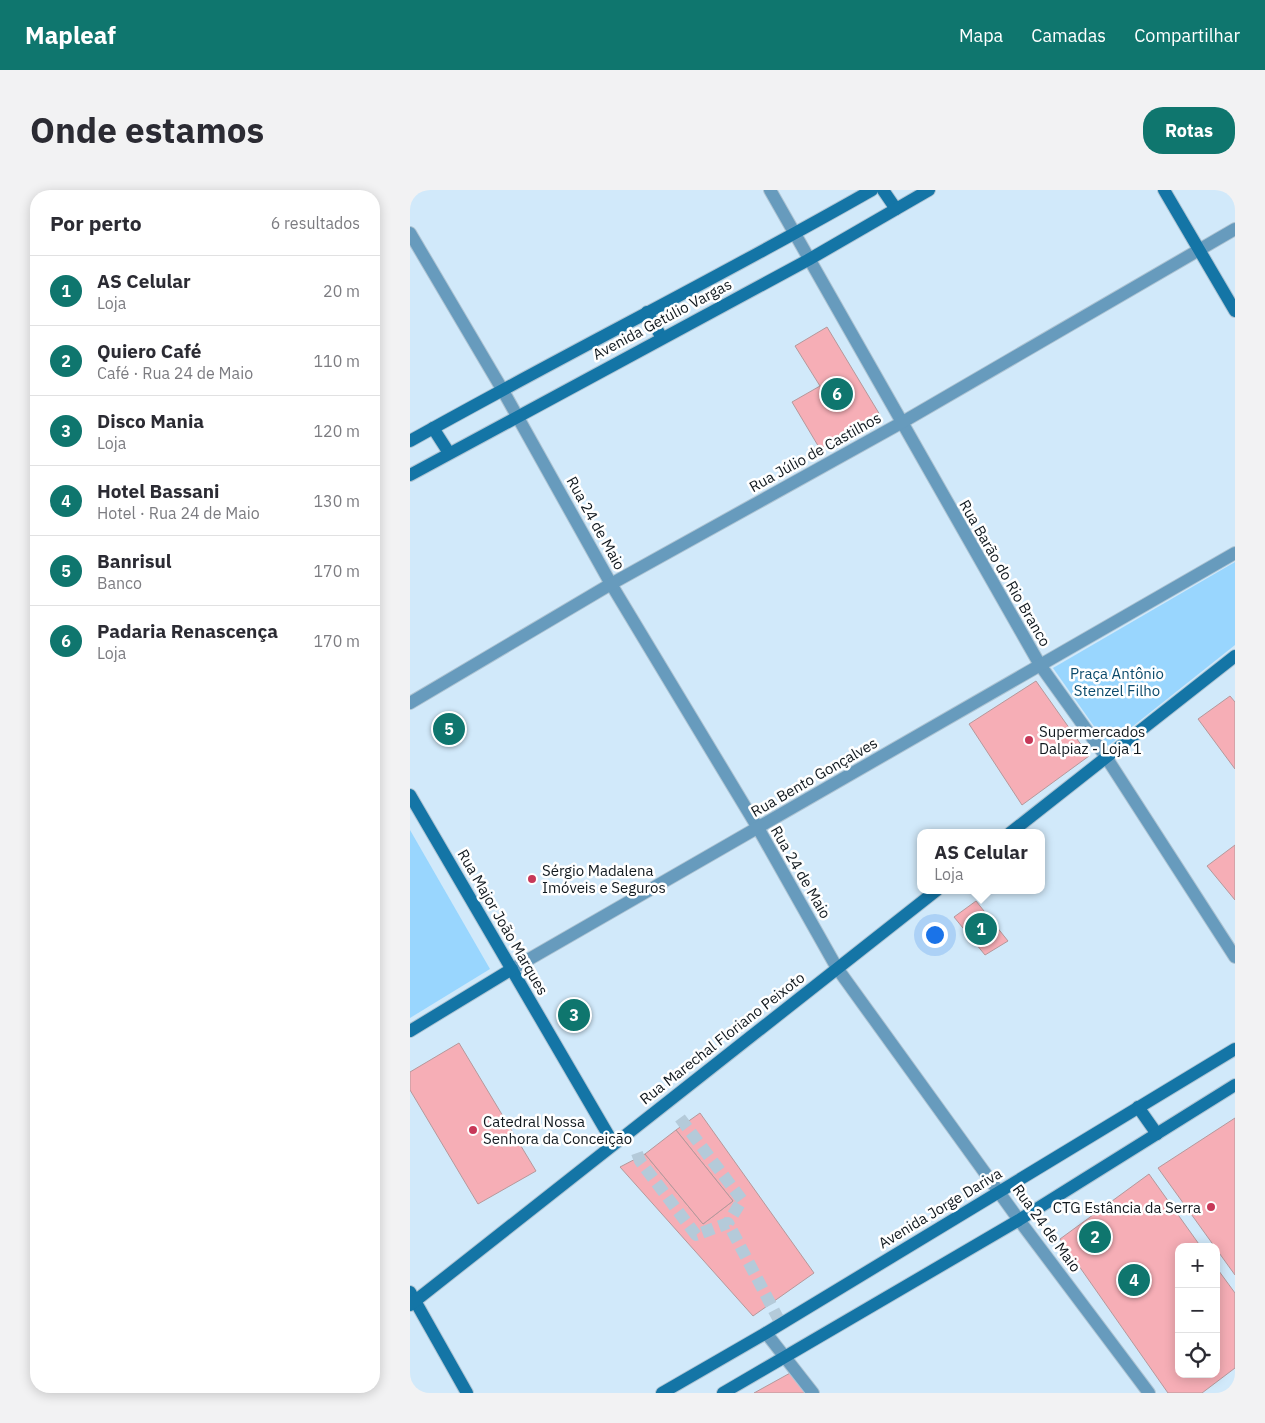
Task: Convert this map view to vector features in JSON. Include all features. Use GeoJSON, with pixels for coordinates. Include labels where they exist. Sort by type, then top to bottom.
{"type":"FeatureCollection","features":[{"type":"Feature","properties":{"kind":"main road","name":"Avenida Getúlio Vargas"},"geometry":{"type":"LineString","coordinates":[[410,441],[502,389],[795,235],[872,190]]}},
{"type":"Feature","properties":{"kind":"main road"},"geometry":{"type":"LineString","coordinates":[[883,190],[896,209]]}},
{"type":"Feature","properties":{"kind":"main road","name":"Avenida Getúlio Vargas"},"geometry":{"type":"LineString","coordinates":[[410,475],[808,260],[929,190]]}},
{"type":"Feature","properties":{"kind":"main road"},"geometry":{"type":"LineString","coordinates":[[1164,190],[1197,250],[1235,311]]}},
{"type":"Feature","properties":{"kind":"main road"},"geometry":{"type":"LineString","coordinates":[[647,312],[662,338]]}},
{"type":"Feature","properties":{"kind":"main road"},"geometry":{"type":"LineString","coordinates":[[433,428],[449,454]]}},
{"type":"Feature","properties":{"kind":"main road"},"geometry":{"type":"LineString","coordinates":[[1015,829],[1235,656]]}},
{"type":"Feature","properties":{"kind":"main road","name":"Rua Major João Marques"},"geometry":{"type":"LineString","coordinates":[[410,795],[613,1143]]}},
{"type":"Feature","properties":{"kind":"main road","name":"Rua Marechal Floriano Peixoto"},"geometry":{"type":"LineString","coordinates":[[412,1300],[931,894]]}},
{"type":"Feature","properties":{"kind":"main road","name":"Rua Bento Gonçalves"},"geometry":{"type":"LineString","coordinates":[[410,1031],[512,969]]}},
{"type":"Feature","properties":{"kind":"main road","name":"Avenida Jorge Dariva"},"geometry":{"type":"LineString","coordinates":[[662,1393],[766,1333],[1235,1049]]}},
{"type":"Feature","properties":{"kind":"main road"},"geometry":{"type":"LineString","coordinates":[[723,1393],[1019,1220],[1235,1085]]}},
{"type":"Feature","properties":{"kind":"main road"},"geometry":{"type":"LineString","coordinates":[[1138,1107],[1157,1134]]}},
{"type":"Feature","properties":{"kind":"main road"},"geometry":{"type":"LineString","coordinates":[[412,1300],[468,1393]]}},
{"type":"Feature","properties":{"kind":"street","name":"Rua Barão do Rio Branco"},"geometry":{"type":"LineString","coordinates":[[770,190],[808,260],[1040,665],[1106,757],[1235,957]]}},
{"type":"Feature","properties":{"kind":"street","name":"Rua Júlio de Castilhos"},"geometry":{"type":"LineString","coordinates":[[410,703],[611,584],[901,423],[1235,229]]}},
{"type":"Feature","properties":{"kind":"street","name":"Rua 24 de Maio"},"geometry":{"type":"LineString","coordinates":[[410,234],[502,389],[611,584],[758,828],[837,968],[1019,1220],[1149,1393]]}},
{"type":"Feature","properties":{"kind":"street","name":"Rua Bento Gonçalves"},"geometry":{"type":"LineString","coordinates":[[512,969],[1235,553]]}},
{"type":"Feature","properties":{"kind":"street"},"geometry":{"type":"LineString","coordinates":[[766,1333],[813,1393]]}},
{"type":"Feature","properties":{"kind":"green space","name":"Praça Antônio Stenzel Filho"},"geometry":{"type":"Polygon","coordinates":[[[1235,562],[1235,645],[1108,746],[1053,668],[1235,562]]]}},
{"type":"Feature","properties":{"kind":"green space"},"geometry":{"type":"Polygon","coordinates":[[[410,830],[490,969],[410,1018],[410,830]]]}},
{"type":"Feature","properties":{"kind":"building"},"geometry":{"type":"Polygon","coordinates":[[[827,327],[880,415],[820,449],[792,402],[820,386],[795,346],[827,327]]]}},
{"type":"Feature","properties":{"kind":"building","name":"Supermercados Dalpiaz - Loja 1"},"geometry":{"type":"Polygon","coordinates":[[[1036,681],[1089,756],[1022,805],[969,724],[1036,681]]]}},
{"type":"Feature","properties":{"kind":"building"},"geometry":{"type":"Polygon","coordinates":[[[1230,696],[1235,702],[1235,769],[1198,719],[1230,696]]]}},
{"type":"Feature","properties":{"kind":"building"},"geometry":{"type":"Polygon","coordinates":[[[1235,845],[1235,900],[1207,866],[1235,845]]]}},
{"type":"Feature","properties":{"kind":"building"},"geometry":{"type":"Polygon","coordinates":[[[976,901],[1008,941],[985,955],[954,917],[976,901]]]}},
{"type":"Feature","properties":{"kind":"building","name":"Catedral Nossa Senhora da Conceição"},"geometry":{"type":"Polygon","coordinates":[[[459,1043],[536,1171],[478,1204],[410,1090],[410,1072],[459,1043]]]}},
{"type":"Feature","properties":{"kind":"building"},"geometry":{"type":"Polygon","coordinates":[[[700,1113],[814,1273],[753,1316],[620,1167],[645,1154],[703,1224],[733,1201],[676,1130],[700,1113]]]}},
{"type":"Feature","properties":{"kind":"building","name":"CTG Estância da Serra"},"geometry":{"type":"Polygon","coordinates":[[[1235,1118],[1235,1275],[1220,1254],[1220,1243],[1212,1243],[1158,1168],[1235,1118]]]}},
{"type":"Feature","properties":{"kind":"building"},"geometry":{"type":"Polygon","coordinates":[[[676,1130],[733,1201],[703,1224],[645,1154],[676,1130]]]}},
{"type":"Feature","properties":{"kind":"building"},"geometry":{"type":"Polygon","coordinates":[[[1149,1174],[1198,1243],[1175,1243],[1175,1378],[1220,1378],[1220,1272],[1235,1293],[1235,1368],[1202,1393],[1168,1393],[1060,1239],[1149,1174]]]}},
{"type":"Feature","properties":{"kind":"building"},"geometry":{"type":"Polygon","coordinates":[[[792,1372],[807,1393],[754,1393],[792,1372]]]}},
{"type":"Feature","properties":{"kind":"tunnel"},"geometry":{"type":"LineString","coordinates":[[680,1118],[742,1200],[728,1223]]}},
{"type":"Feature","properties":{"kind":"tunnel"},"geometry":{"type":"LineString","coordinates":[[637,1153],[640,1161],[696,1235],[728,1223],[781,1324]]}},
{"type":"Feature","properties":{"kind":"place","name":"Padaria Renascença"},"geometry":{"type":"Point","coordinates":[837,394]}},
{"type":"Feature","properties":{"kind":"place","name":"Banrisul"},"geometry":{"type":"Point","coordinates":[449,729]}},
{"type":"Feature","properties":{"kind":"place","name":"Supermercados Dalpiaz - Loja 1"},"geometry":{"type":"Point","coordinates":[1029,740]}},
{"type":"Feature","properties":{"kind":"place","name":"Sérgio Madalena Imóveis e Seguros"},"geometry":{"type":"Point","coordinates":[532,879]}},
{"type":"Feature","properties":{"kind":"place","name":"AS Celular"},"geometry":{"type":"Point","coordinates":[981,929]}},
{"type":"Feature","properties":{"kind":"place","name":"Disco Mania"},"geometry":{"type":"Point","coordinates":[574,1015]}},
{"type":"Feature","properties":{"kind":"place","name":"Catedral Nossa Senhora da Conceição"},"geometry":{"type":"Point","coordinates":[473,1130]}},
{"type":"Feature","properties":{"kind":"place","name":"CTG Estância da Serra"},"geometry":{"type":"Point","coordinates":[1211,1207]}},
{"type":"Feature","properties":{"kind":"place","name":"Quiero Café"},"geometry":{"type":"Point","coordinates":[1095,1237]}},
{"type":"Feature","properties":{"kind":"place","name":"Hotel Bassani"},"geometry":{"type":"Point","coordinates":[1134,1280]}}]}
